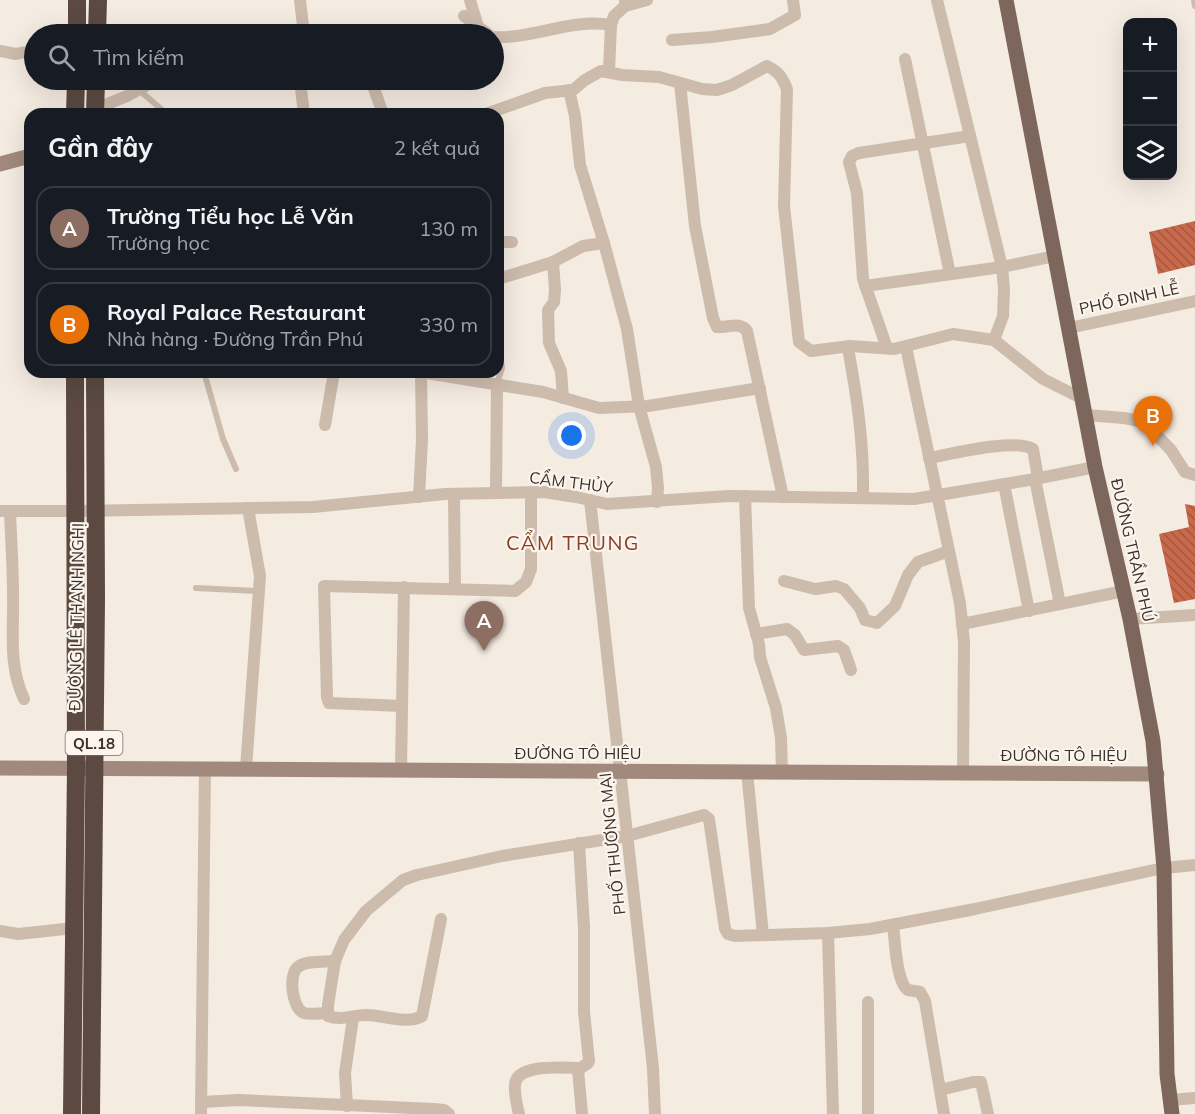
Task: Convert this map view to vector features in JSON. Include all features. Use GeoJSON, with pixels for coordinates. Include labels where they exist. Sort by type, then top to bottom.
{"type":"FeatureCollection","features":[{"type":"Feature","properties":{"kind":"highway"},"geometry":{"type":"LineString","coordinates":[[76,24],[77,0]]}},
{"type":"Feature","properties":{"kind":"highway"},"geometry":{"type":"LineString","coordinates":[[97,24],[98,0]]}},
{"type":"Feature","properties":{"kind":"highway"},"geometry":{"type":"LineString","coordinates":[[75,108],[76,90]]}},
{"type":"Feature","properties":{"kind":"highway"},"geometry":{"type":"LineString","coordinates":[[95,108],[96,90]]}},
{"type":"Feature","properties":{"kind":"highway","name":"ĐƯỜNG LÊ THANH NGHỊ"},"geometry":{"type":"LineString","coordinates":[[75,378],[76,512],[85,768],[91,1114]]}},
{"type":"Feature","properties":{"kind":"highway","name":"ĐƯỜNG LÊ THANH NGHỊ"},"geometry":{"type":"LineString","coordinates":[[72,1114],[74,928],[85,768],[96,511],[94,378]]}},
{"type":"Feature","properties":{"kind":"main road","name":"ĐƯỜNG TRẦN PHÚ"},"geometry":{"type":"LineString","coordinates":[[1006,0],[1095,467],[1130,619],[1153,741],[1164,868],[1167,1074],[1171,1107]]}},
{"type":"Feature","properties":{"kind":"street"},"geometry":{"type":"LineString","coordinates":[[300,0],[303,24]]}},
{"type":"Feature","properties":{"kind":"street"},"geometry":{"type":"LineString","coordinates":[[470,0],[480,24]]}},
{"type":"Feature","properties":{"kind":"street"},"geometry":{"type":"LineString","coordinates":[[609,71],[611,25],[614,16],[625,3],[647,0]]}},
{"type":"Feature","properties":{"kind":"street"},"geometry":{"type":"LineString","coordinates":[[672,40],[770,29],[795,15],[793,0]]}},
{"type":"Feature","properties":{"kind":"street"},"geometry":{"type":"LineString","coordinates":[[937,0],[1002,267],[1003,316],[994,340]]}},
{"type":"Feature","properties":{"kind":"street"},"geometry":{"type":"LineString","coordinates":[[464,16],[474,24]]}},
{"type":"Feature","properties":{"kind":"street"},"geometry":{"type":"LineString","coordinates":[[504,37],[588,24],[611,25]]}},
{"type":"Feature","properties":{"kind":"street"},"geometry":{"type":"LineString","coordinates":[[0,51],[16,54],[24,52]]}},
{"type":"Feature","properties":{"kind":"street"},"geometry":{"type":"LineString","coordinates":[[905,60],[951,274]]}},
{"type":"Feature","properties":{"kind":"street"},"geometry":{"type":"LineString","coordinates":[[503,108],[545,93],[573,90],[601,71],[622,75],[659,77],[702,89],[717,90],[732,85],[767,66],[777,71],[787,89],[784,206],[799,342],[811,351],[850,346],[894,350],[953,334],[994,340],[1043,379],[1083,399]]}},
{"type":"Feature","properties":{"kind":"street"},"geometry":{"type":"LineString","coordinates":[[680,83],[692,207],[713,318],[717,327],[736,325],[744,327],[747,332],[783,497]]}},
{"type":"Feature","properties":{"kind":"street"},"geometry":{"type":"LineString","coordinates":[[103,108],[139,90]]}},
{"type":"Feature","properties":{"kind":"street"},"geometry":{"type":"LineString","coordinates":[[300,90],[302,108]]}},
{"type":"Feature","properties":{"kind":"street"},"geometry":{"type":"LineString","coordinates":[[375,90],[381,108]]}},
{"type":"Feature","properties":{"kind":"street"},"geometry":{"type":"LineString","coordinates":[[569,90],[575,116],[580,165],[627,329],[639,406],[656,467],[657,502]]}},
{"type":"Feature","properties":{"kind":"street"},"geometry":{"type":"LineString","coordinates":[[887,348],[865,286],[856,193],[849,162],[852,156],[859,153],[970,136]]}},
{"type":"Feature","properties":{"kind":"street"},"geometry":{"type":"LineString","coordinates":[[0,164],[24,158]]}},
{"type":"Feature","properties":{"kind":"street"},"geometry":{"type":"LineString","coordinates":[[504,242],[512,242]]}},
{"type":"Feature","properties":{"kind":"street"},"geometry":{"type":"LineString","coordinates":[[504,277],[553,262],[584,246],[604,243]]}},
{"type":"Feature","properties":{"kind":"street"},"geometry":{"type":"LineString","coordinates":[[865,286],[1002,267],[1055,256]]}},
{"type":"Feature","properties":{"kind":"street"},"geometry":{"type":"LineString","coordinates":[[553,262],[555,290],[554,302],[548,310],[549,343],[561,371],[563,398]]}},
{"type":"Feature","properties":{"kind":"street","name":"PHỐ ĐINH LỄ"},"geometry":{"type":"LineString","coordinates":[[1069,328],[1195,301]]}},
{"type":"Feature","properties":{"kind":"street"},"geometry":{"type":"LineString","coordinates":[[906,347],[960,603],[963,773]]}},
{"type":"Feature","properties":{"kind":"street"},"geometry":{"type":"LineString","coordinates":[[848,348],[859,408],[864,460],[861,498]]}},
{"type":"Feature","properties":{"kind":"street"},"geometry":{"type":"LineString","coordinates":[[325,425],[333,378]]}},
{"type":"Feature","properties":{"kind":"street"},"geometry":{"type":"LineString","coordinates":[[419,497],[422,440],[421,378]]}},
{"type":"Feature","properties":{"kind":"street"},"geometry":{"type":"LineString","coordinates":[[459,378],[543,392],[599,408],[639,406],[760,388]]}},
{"type":"Feature","properties":{"kind":"street"},"geometry":{"type":"LineString","coordinates":[[496,493],[497,384]]}},
{"type":"Feature","properties":{"kind":"street"},"geometry":{"type":"LineString","coordinates":[[1086,415],[1144,422],[1171,450],[1185,472],[1195,475]]}},
{"type":"Feature","properties":{"kind":"street"},"geometry":{"type":"LineString","coordinates":[[929,458],[977,449],[1024,445],[1033,449],[1036,478],[1060,604]]}},
{"type":"Feature","properties":{"kind":"street","name":"CẨM THỦY"},"geometry":{"type":"LineString","coordinates":[[5,511],[76,512],[313,507],[454,494],[531,492],[544,492],[607,504],[745,495],[914,499],[1095,467]]}},
{"type":"Feature","properties":{"kind":"street"},"geometry":{"type":"LineString","coordinates":[[1004,484],[1029,611]]}},
{"type":"Feature","properties":{"kind":"street"},"geometry":{"type":"LineString","coordinates":[[402,706],[330,703],[327,697],[324,586],[515,591],[526,582],[531,569],[531,492]]}},
{"type":"Feature","properties":{"kind":"street"},"geometry":{"type":"LineString","coordinates":[[454,494],[455,588]]}},
{"type":"Feature","properties":{"kind":"street"},"geometry":{"type":"LineString","coordinates":[[745,495],[750,608],[760,657],[776,708],[781,738],[782,772]]}},
{"type":"Feature","properties":{"kind":"street","name":"PHỐ THƯƠNG MẠI"},"geometry":{"type":"LineString","coordinates":[[590,500],[653,1068],[654,1114]]}},
{"type":"Feature","properties":{"kind":"street"},"geometry":{"type":"LineString","coordinates":[[246,768],[260,576],[248,508]]}},
{"type":"Feature","properties":{"kind":"street"},"geometry":{"type":"LineString","coordinates":[[5,511],[13,596],[12,654],[17,681],[24,699]]}},
{"type":"Feature","properties":{"kind":"street"},"geometry":{"type":"LineString","coordinates":[[784,581],[814,589],[836,586],[844,589],[860,608],[865,620],[877,623],[895,606],[908,575],[918,562],[950,551]]}},
{"type":"Feature","properties":{"kind":"street"},"geometry":{"type":"LineString","coordinates":[[401,769],[404,587]]}},
{"type":"Feature","properties":{"kind":"street"},"geometry":{"type":"LineString","coordinates":[[962,624],[1124,591]]}},
{"type":"Feature","properties":{"kind":"street"},"geometry":{"type":"LineString","coordinates":[[1130,619],[1195,615]]}},
{"type":"Feature","properties":{"kind":"street"},"geometry":{"type":"LineString","coordinates":[[756,634],[786,629],[795,635],[804,650],[838,646],[844,650],[851,670]]}},
{"type":"Feature","properties":{"kind":"street","name":"ĐƯỜNG TÔ HIỆU"},"geometry":{"type":"LineString","coordinates":[[0,768],[1156,774]]}},
{"type":"Feature","properties":{"kind":"street"},"geometry":{"type":"LineString","coordinates":[[205,768],[201,1108],[238,1100],[434,1109],[444,1110],[449,1114]]}},
{"type":"Feature","properties":{"kind":"street"},"geometry":{"type":"LineString","coordinates":[[747,771],[763,935]]}},
{"type":"Feature","properties":{"kind":"street"},"geometry":{"type":"LineString","coordinates":[[441,919],[422,1016],[408,1020],[368,1015],[340,1019],[331,1017],[327,1012],[335,961],[344,940],[366,911],[403,880],[502,856],[627,836],[699,816],[707,816],[725,930],[728,934],[735,936],[828,933],[893,925],[1164,868],[1195,865]]}},
{"type":"Feature","properties":{"kind":"street"},"geometry":{"type":"LineString","coordinates":[[519,1114],[514,1086],[521,1074],[536,1069],[579,1068],[587,1065],[589,1061],[584,1012],[584,927],[579,843]]}},
{"type":"Feature","properties":{"kind":"street"},"geometry":{"type":"LineString","coordinates":[[893,925],[902,983],[908,990],[920,992],[925,1001],[944,1114]]}},
{"type":"Feature","properties":{"kind":"street"},"geometry":{"type":"LineString","coordinates":[[0,931],[18,934],[74,928]]}},
{"type":"Feature","properties":{"kind":"street"},"geometry":{"type":"LineString","coordinates":[[828,933],[833,1114]]}},
{"type":"Feature","properties":{"kind":"street"},"geometry":{"type":"LineString","coordinates":[[327,1012],[304,1013],[297,1008],[292,977],[296,969],[303,964],[335,961]]}},
{"type":"Feature","properties":{"kind":"street"},"geometry":{"type":"LineString","coordinates":[[868,1002],[868,1114]]}},
{"type":"Feature","properties":{"kind":"street"},"geometry":{"type":"LineString","coordinates":[[347,1106],[345,1073],[353,1018]]}},
{"type":"Feature","properties":{"kind":"street"},"geometry":{"type":"LineString","coordinates":[[579,1068],[582,1114]]}},
{"type":"Feature","properties":{"kind":"street"},"geometry":{"type":"LineString","coordinates":[[940,1090],[981,1082],[988,1114]]}},
{"type":"Feature","properties":{"kind":"street"},"geometry":{"type":"LineString","coordinates":[[1171,1107],[1195,1098]]}},
{"type":"Feature","properties":{"kind":"lane"},"geometry":{"type":"LineString","coordinates":[[1194,0],[1195,6]]}},
{"type":"Feature","properties":{"kind":"lane"},"geometry":{"type":"LineString","coordinates":[[139,90],[160,108]]}},
{"type":"Feature","properties":{"kind":"lane"},"geometry":{"type":"LineString","coordinates":[[206,378],[223,439],[236,469]]}},
{"type":"Feature","properties":{"kind":"lane"},"geometry":{"type":"LineString","coordinates":[[497,384],[499,378]]}},
{"type":"Feature","properties":{"kind":"lane"},"geometry":{"type":"LineString","coordinates":[[196,588],[259,591]]}},
{"type":"Feature","properties":{"kind":"building"},"geometry":{"type":"Polygon","coordinates":[[[1195,221],[1195,265],[1158,274],[1149,232],[1195,221]]]}},
{"type":"Feature","properties":{"kind":"building"},"geometry":{"type":"Polygon","coordinates":[[[1185,504],[1195,506],[1195,599],[1174,603],[1159,534],[1189,527],[1185,504]]]}},
{"type":"Feature","properties":{"kind":"place","name":"Royal Palace Restaurant"},"geometry":{"type":"Point","coordinates":[1153,446]}},
{"type":"Feature","properties":{"kind":"place","name":"Trường Tiểu học Lễ Văn"},"geometry":{"type":"Point","coordinates":[484,651]}},
{"type":"Feature","properties":{"kind":"district","name":"CẨM TRUNG"},"geometry":{"type":"Point","coordinates":[573,542]}}]}
